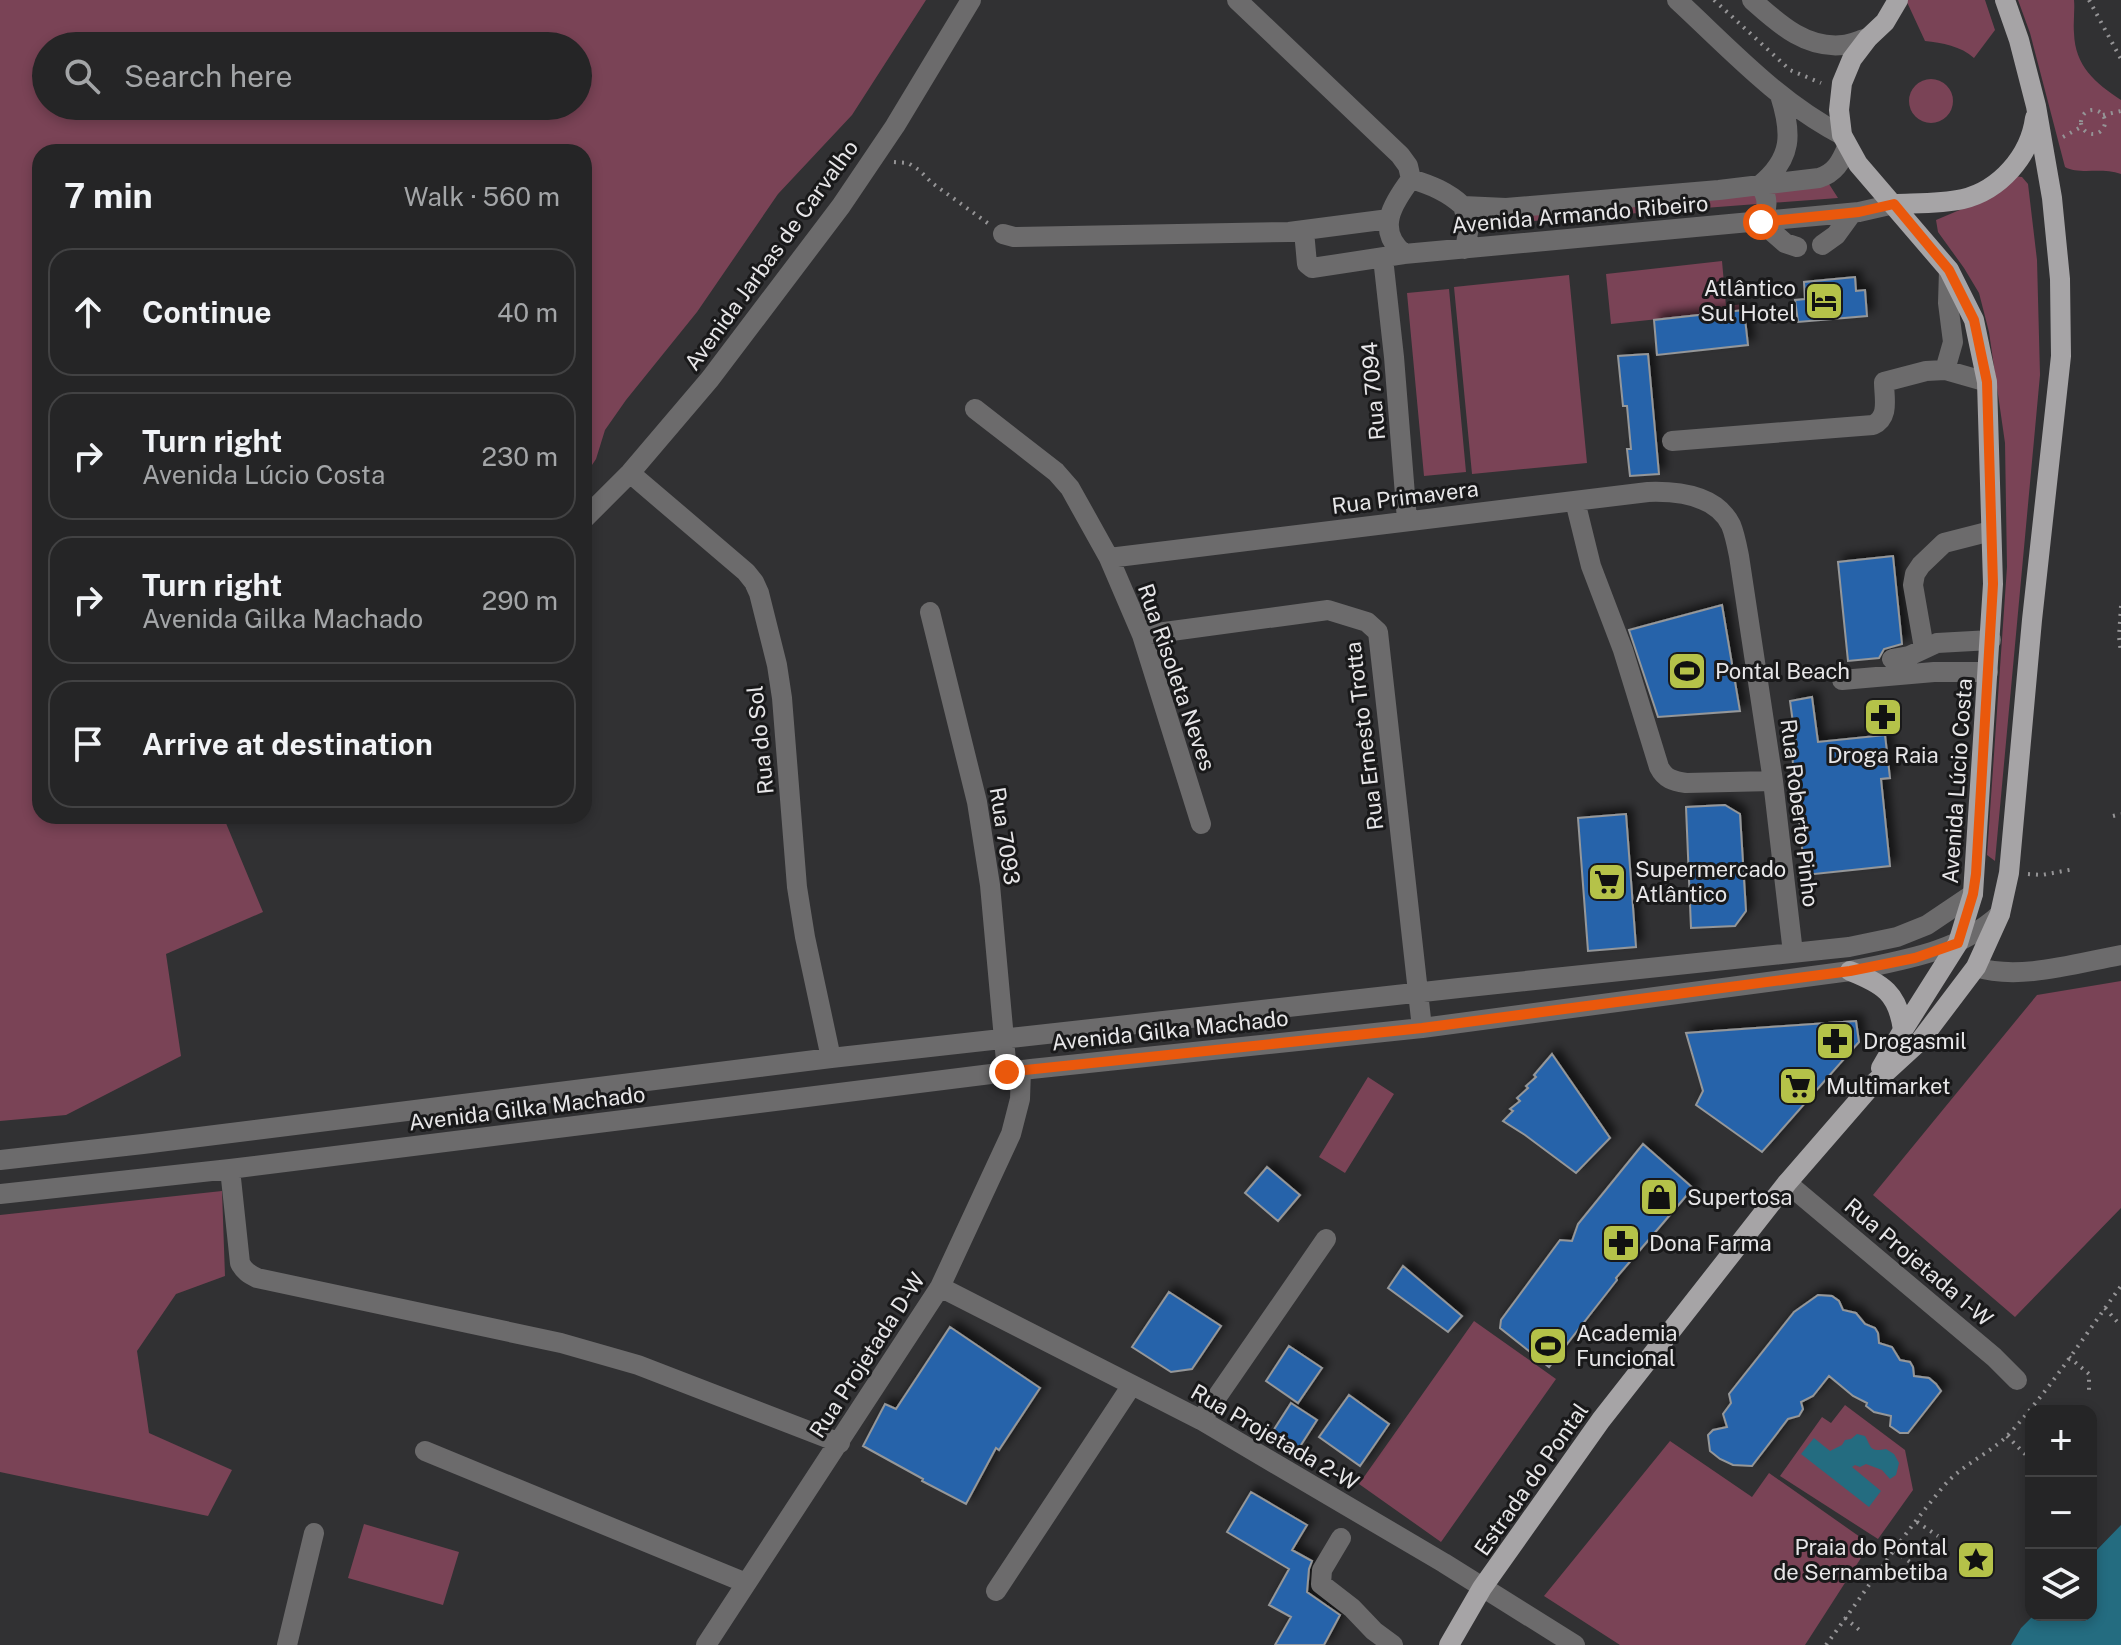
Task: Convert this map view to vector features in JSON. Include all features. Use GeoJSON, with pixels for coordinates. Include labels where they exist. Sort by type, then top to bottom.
{"type":"FeatureCollection","features":[{"type":"Feature","properties":{"kind":"main road"},"geometry":{"type":"LineString","coordinates":[[1844,141],[1839,110],[1842,83],[1852,59],[1885,22],[1898,0]]}},
{"type":"Feature","properties":{"kind":"main road"},"geometry":{"type":"LineString","coordinates":[[1872,1085],[1920,1041],[1976,967],[2000,914],[2009,873],[2032,620],[2061,356],[2060,279],[2052,198],[2036,106],[2005,0]]}},
{"type":"Feature","properties":{"kind":"main road"},"geometry":{"type":"LineString","coordinates":[[1894,204],[1964,198],[1988,189],[2012,168],[2025,150],[2033,131],[2036,106]]}},
{"type":"Feature","properties":{"kind":"main road","name":"Avenida Lúcio Costa"},"geometry":{"type":"LineString","coordinates":[[1844,141],[1858,164],[1949,270],[1974,320],[1987,382],[1993,584],[1973,894],[1958,943],[1872,1085]]}},
{"type":"Feature","properties":{"kind":"main road"},"geometry":{"type":"LineString","coordinates":[[1850,971],[1883,986],[1894,998],[1901,1013],[1903,1030]]}},
{"type":"Feature","properties":{"kind":"main road","name":"Estrada do Pontal"},"geometry":{"type":"LineString","coordinates":[[1449,1645],[1482,1588],[1601,1420],[1787,1183],[1872,1085]]}},
{"type":"Feature","properties":{"kind":"street","name":"Avenida Jarbas de Carvalho"},"geometry":{"type":"LineString","coordinates":[[592,511],[630,473],[710,379],[841,206],[895,126],[971,0]]}},
{"type":"Feature","properties":{"kind":"street"},"geometry":{"type":"LineString","coordinates":[[1237,0],[1408,166],[1411,179],[1389,219],[1394,256]]}},
{"type":"Feature","properties":{"kind":"street"},"geometry":{"type":"LineString","coordinates":[[1677,0],[1780,95],[1844,141]]}},
{"type":"Feature","properties":{"kind":"street"},"geometry":{"type":"LineString","coordinates":[[1752,0],[1792,33],[1813,43],[1842,45],[1868,38]]}},
{"type":"Feature","properties":{"kind":"street"},"geometry":{"type":"LineString","coordinates":[[1780,95],[1789,132],[1787,146],[1773,174],[1760,185],[1767,201],[1767,210],[1761,222],[1785,243],[1797,247]]}},
{"type":"Feature","properties":{"kind":"street","name":"Avenida Armando Ribeiro"},"geometry":{"type":"LineString","coordinates":[[1411,179],[1442,190],[1463,206],[1506,208],[1719,190],[1829,175],[1837,167],[1844,141]]}},
{"type":"Feature","properties":{"kind":"street"},"geometry":{"type":"LineString","coordinates":[[1719,190],[1715,207],[1725,225]]}},
{"type":"Feature","properties":{"kind":"street","name":"Avenida Armando Ribeiro"},"geometry":{"type":"LineString","coordinates":[[1304,231],[1309,268],[1394,256],[1852,213],[1894,204]]}},
{"type":"Feature","properties":{"kind":"street"},"geometry":{"type":"LineString","coordinates":[[1463,206],[1469,227],[1465,249]]}},
{"type":"Feature","properties":{"kind":"street"},"geometry":{"type":"LineString","coordinates":[[1822,245],[1836,235],[1852,213]]}},
{"type":"Feature","properties":{"kind":"street"},"geometry":{"type":"LineString","coordinates":[[1003,234],[1014,237],[1304,231],[1389,219]]}},
{"type":"Feature","properties":{"kind":"street","name":"Rua 7094"},"geometry":{"type":"LineString","coordinates":[[1394,256],[1394,357],[1407,520]]}},
{"type":"Feature","properties":{"kind":"street"},"geometry":{"type":"LineString","coordinates":[[1945,370],[1953,342],[1948,303],[1949,270]]}},
{"type":"Feature","properties":{"kind":"street"},"geometry":{"type":"LineString","coordinates":[[1672,441],[1873,425],[1882,421],[1885,414],[1884,382],[1926,371],[1945,370],[1987,382]]}},
{"type":"Feature","properties":{"kind":"street","name":"Rua Risoleta Neves"},"geometry":{"type":"LineString","coordinates":[[975,409],[1056,472],[1070,488],[1109,558],[1142,635],[1201,824]]}},
{"type":"Feature","properties":{"kind":"street","name":"Rua do Sol"},"geometry":{"type":"LineString","coordinates":[[630,473],[746,572],[759,593],[782,698],[797,887],[831,1058]]}},
{"type":"Feature","properties":{"kind":"street","name":"Rua Primavera"},"geometry":{"type":"LineString","coordinates":[[1109,558],[1668,491],[1706,501]]}},
{"type":"Feature","properties":{"kind":"street"},"geometry":{"type":"LineString","coordinates":[[1575,501],[1591,566],[1623,650],[1664,776],[1686,783],[1773,781]]}},
{"type":"Feature","properties":{"kind":"street","name":"Rua Roberto Pinho"},"geometry":{"type":"LineString","coordinates":[[1706,501],[1720,511],[1731,525],[1739,556],[1773,781],[1793,953]]}},
{"type":"Feature","properties":{"kind":"street"},"geometry":{"type":"LineString","coordinates":[[1924,648],[1913,585],[1915,574],[1944,543],[1991,531]]}},
{"type":"Feature","properties":{"kind":"street","name":"Rua Ernesto Trotta"},"geometry":{"type":"LineString","coordinates":[[1142,635],[1328,610],[1367,622],[1378,632],[1422,1028]]}},
{"type":"Feature","properties":{"kind":"street","name":"Rua 7093"},"geometry":{"type":"LineString","coordinates":[[930,612],[977,802],[990,885],[1004,1039],[1014,1071]]}},
{"type":"Feature","properties":{"kind":"street"},"geometry":{"type":"LineString","coordinates":[[1892,659],[1909,656],[1937,643],[1991,640]]}},
{"type":"Feature","properties":{"kind":"street"},"geometry":{"type":"LineString","coordinates":[[1842,680],[1934,672],[1988,672]]}},
{"type":"Feature","properties":{"kind":"street","name":"Avenida Gilka Machado"},"geometry":{"type":"LineString","coordinates":[[0,1160],[831,1058],[1849,947],[1897,937],[1927,925],[1973,894]]}},
{"type":"Feature","properties":{"kind":"street","name":"Avenida Gilka Machado"},"geometry":{"type":"LineString","coordinates":[[0,1194],[230,1169],[1014,1071],[1422,1028],[1850,971],[1915,958],[1958,943],[2000,914]]}},
{"type":"Feature","properties":{"kind":"street"},"geometry":{"type":"LineString","coordinates":[[1976,967],[2002,973],[2021,973],[2121,955]]}},
{"type":"Feature","properties":{"kind":"street","name":"Rua Projetada D-W"},"geometry":{"type":"LineString","coordinates":[[706,1645],[940,1287],[1011,1134],[1020,1099],[1014,1071]]}},
{"type":"Feature","properties":{"kind":"street"},"geometry":{"type":"LineString","coordinates":[[483,1102],[488,1137]]}},
{"type":"Feature","properties":{"kind":"street"},"geometry":{"type":"LineString","coordinates":[[143,1144],[146,1178]]}},
{"type":"Feature","properties":{"kind":"street"},"geometry":{"type":"LineString","coordinates":[[230,1169],[240,1263],[243,1270],[257,1278],[561,1343],[638,1365],[840,1443]]}},
{"type":"Feature","properties":{"kind":"street","name":"Rua Projetada 1-W"},"geometry":{"type":"LineString","coordinates":[[1787,1183],[2017,1380]]}},
{"type":"Feature","properties":{"kind":"street"},"geometry":{"type":"LineString","coordinates":[[1201,1420],[1326,1239]]}},
{"type":"Feature","properties":{"kind":"street","name":"Rua Projetada 2-W"},"geometry":{"type":"LineString","coordinates":[[940,1287],[1201,1420],[1444,1563],[1575,1645]]}},
{"type":"Feature","properties":{"kind":"street"},"geometry":{"type":"LineString","coordinates":[[996,1591],[1132,1385]]}},
{"type":"Feature","properties":{"kind":"street"},"geometry":{"type":"LineString","coordinates":[[425,1451],[746,1583]]}},
{"type":"Feature","properties":{"kind":"street"},"geometry":{"type":"LineString","coordinates":[[287,1645],[314,1533]]}},
{"type":"Feature","properties":{"kind":"street"},"geometry":{"type":"LineString","coordinates":[[1341,1538],[1322,1570],[1321,1584],[1393,1645]]}},
{"type":"Feature","properties":{"kind":"path"},"geometry":{"type":"LineString","coordinates":[[1714,0],[1790,70],[1841,92]]}},
{"type":"Feature","properties":{"kind":"path"},"geometry":{"type":"LineString","coordinates":[[2089,0],[2121,59]]}},
{"type":"Feature","properties":{"kind":"path"},"geometry":{"type":"LineString","coordinates":[[2103,115],[2101,131],[2090,134],[2081,127],[2084,112],[2094,109],[2103,115],[2121,111]]}},
{"type":"Feature","properties":{"kind":"path"},"geometry":{"type":"LineString","coordinates":[[868,166],[887,162],[908,163],[1003,234]]}},
{"type":"Feature","properties":{"kind":"path"},"geometry":{"type":"LineString","coordinates":[[2121,606],[2121,653]]}},
{"type":"Feature","properties":{"kind":"path"},"geometry":{"type":"LineString","coordinates":[[2113,816],[2121,814]]}},
{"type":"Feature","properties":{"kind":"path"},"geometry":{"type":"LineString","coordinates":[[2009,873],[2042,875],[2074,869]]}},
{"type":"Feature","properties":{"kind":"path"},"geometry":{"type":"LineString","coordinates":[[1826,1645],[1945,1484],[2007,1436],[2037,1401],[2121,1286]]}},
{"type":"Feature","properties":{"kind":"path"},"geometry":{"type":"LineString","coordinates":[[2105,1308],[2121,1326]]}},
{"type":"Feature","properties":{"kind":"path"},"geometry":{"type":"LineString","coordinates":[[2069,1357],[2089,1374],[2089,1394]]}},
{"type":"Feature","properties":{"kind":"path"},"geometry":{"type":"LineString","coordinates":[[2007,1436],[2025,1454]]}},
{"type":"Feature","properties":{"kind":"path"},"geometry":{"type":"LineString","coordinates":[[1916,1522],[1938,1536]]}},
{"type":"Feature","properties":{"kind":"path"},"geometry":{"type":"LineString","coordinates":[[1895,1551],[1918,1568],[1925,1569]]}},
{"type":"Feature","properties":{"kind":"path"},"geometry":{"type":"LineString","coordinates":[[1845,1618],[1863,1633]]}},
{"type":"Feature","properties":{"kind":"shaded area"},"geometry":{"type":"Polygon","coordinates":[[[0,0],[926,0],[852,115],[778,194],[697,312],[626,400],[605,430],[592,465],[592,144],[32,144],[32,824],[226,824],[263,912],[166,954],[181,1056],[66,1115],[0,1121],[0,0]]]}},
{"type":"Feature","properties":{"kind":"shaded area"},"geometry":{"type":"Polygon","coordinates":[[[1906,0],[1985,0],[1995,30],[1974,58],[1957,48],[1925,41],[1906,0]]]}},
{"type":"Feature","properties":{"kind":"shaded area"},"geometry":{"type":"Polygon","coordinates":[[[2018,0],[2074,0],[2075,45],[2082,64],[2095,80],[2121,100],[2121,174],[2065,167],[2030,33],[2018,0]]]}},
{"type":"Feature","properties":{"kind":"shaded area"},"geometry":{"type":"Polygon","coordinates":[[[1931,79],[1947,85],[1953,101],[1947,117],[1931,123],[1915,117],[1909,101],[1915,85],[1931,79]]]}},
{"type":"Feature","properties":{"kind":"shaded area"},"geometry":{"type":"Polygon","coordinates":[[[2013,176],[2022,177],[2028,184],[2037,260],[2040,375],[1995,861],[1987,855],[2007,567],[2005,443],[1989,332],[1979,293],[1938,232],[1936,220],[1995,195],[2013,176]]]}},
{"type":"Feature","properties":{"kind":"shaded area"},"geometry":{"type":"Polygon","coordinates":[[[1829,184],[1838,198],[1480,225],[1484,213],[1829,184]]]}},
{"type":"Feature","properties":{"kind":"shaded area"},"geometry":{"type":"Polygon","coordinates":[[[1722,261],[1726,306],[1744,304],[1744,310],[1611,324],[1606,274],[1722,261]]]}},
{"type":"Feature","properties":{"kind":"shaded area"},"geometry":{"type":"Polygon","coordinates":[[[1569,275],[1587,463],[1472,474],[1454,287],[1569,275]]]}},
{"type":"Feature","properties":{"kind":"shaded area"},"geometry":{"type":"Polygon","coordinates":[[[1449,289],[1466,472],[1424,476],[1407,293],[1449,289]]]}},
{"type":"Feature","properties":{"kind":"shaded area"},"geometry":{"type":"Polygon","coordinates":[[[2121,981],[2121,1208],[2015,1317],[1873,1195],[2037,995],[2121,981]]]}},
{"type":"Feature","properties":{"kind":"shaded area"},"geometry":{"type":"Polygon","coordinates":[[[1368,1077],[1394,1094],[1345,1173],[1319,1157],[1368,1077]]]}},
{"type":"Feature","properties":{"kind":"shaded area"},"geometry":{"type":"Polygon","coordinates":[[[222,1191],[225,1276],[176,1294],[137,1351],[149,1433],[232,1470],[208,1516],[0,1472],[0,1215],[222,1191]]]}},
{"type":"Feature","properties":{"kind":"shaded area"},"geometry":{"type":"Polygon","coordinates":[[[1474,1321],[1556,1379],[1441,1542],[1359,1484],[1474,1321]]]}},
{"type":"Feature","properties":{"kind":"shaded area"},"geometry":{"type":"Polygon","coordinates":[[[1845,1405],[1905,1450],[1913,1490],[1878,1539],[1780,1476],[1822,1417],[1831,1423],[1845,1405]]]}},
{"type":"Feature","properties":{"kind":"shaded area"},"geometry":{"type":"Polygon","coordinates":[[[1670,1441],[1752,1497],[1769,1473],[1870,1544],[1805,1645],[1620,1645],[1544,1596],[1670,1441]]]}},
{"type":"Feature","properties":{"kind":"shaded area"},"geometry":{"type":"Polygon","coordinates":[[[364,1524],[459,1552],[443,1605],[348,1578],[364,1524]]]}},
{"type":"Feature","properties":{"kind":"water"},"geometry":{"type":"Polygon","coordinates":[[[1857,1434],[1865,1436],[1874,1449],[1886,1449],[1894,1454],[1899,1463],[1896,1475],[1890,1479],[1882,1470],[1866,1464],[1852,1467],[1881,1491],[1869,1507],[1801,1454],[1814,1438],[1830,1451],[1857,1434]]]}},
{"type":"Feature","properties":{"kind":"water"},"geometry":{"type":"Polygon","coordinates":[[[2121,1525],[2121,1645],[2011,1645],[2028,1621],[2097,1621],[2097,1550],[2121,1525]]]}},
{"type":"Feature","properties":{"kind":"building","name":"Atlântico Sul Hotel"},"geometry":{"type":"Polygon","coordinates":[[[1855,277],[1856,291],[1865,290],[1867,316],[1798,322],[1795,300],[1805,299],[1804,282],[1855,277]]]}},
{"type":"Feature","properties":{"kind":"building"},"geometry":{"type":"Polygon","coordinates":[[[1744,310],[1748,345],[1657,355],[1654,320],[1744,310]]]}},
{"type":"Feature","properties":{"kind":"building"},"geometry":{"type":"Polygon","coordinates":[[[1648,354],[1659,474],[1630,476],[1627,406],[1623,406],[1618,356],[1648,354]]]}},
{"type":"Feature","properties":{"kind":"building"},"geometry":{"type":"Polygon","coordinates":[[[1893,556],[1902,644],[1884,649],[1879,658],[1848,661],[1838,562],[1893,556]]]}},
{"type":"Feature","properties":{"kind":"building","name":"Pontal Beach"},"geometry":{"type":"Polygon","coordinates":[[[1722,605],[1740,711],[1658,717],[1629,630],[1722,605]]]}},
{"type":"Feature","properties":{"kind":"building"},"geometry":{"type":"Polygon","coordinates":[[[1812,697],[1818,742],[1885,735],[1890,778],[1881,779],[1890,866],[1805,875],[1791,745],[1796,745],[1790,701],[1812,697]]]}},
{"type":"Feature","properties":{"kind":"building"},"geometry":{"type":"Polygon","coordinates":[[[1725,805],[1740,814],[1746,911],[1735,926],[1691,928],[1686,807],[1725,805]]]}},
{"type":"Feature","properties":{"kind":"building","name":"Supermercado Atlântico"},"geometry":{"type":"Polygon","coordinates":[[[1626,814],[1636,947],[1588,951],[1578,818],[1626,814]]]}},
{"type":"Feature","properties":{"kind":"building"},"geometry":{"type":"Polygon","coordinates":[[[1856,1021],[1859,1042],[1762,1152],[1696,1105],[1703,1091],[1686,1033],[1856,1021]]]}},
{"type":"Feature","properties":{"kind":"building"},"geometry":{"type":"Polygon","coordinates":[[[1552,1054],[1610,1138],[1576,1173],[1503,1121],[1552,1054]]]}},
{"type":"Feature","properties":{"kind":"building"},"geometry":{"type":"Polygon","coordinates":[[[1643,1144],[1693,1188],[1616,1278],[1549,1367],[1500,1328],[1501,1320],[1560,1240],[1572,1241],[1578,1224],[1643,1144]]]}},
{"type":"Feature","properties":{"kind":"building"},"geometry":{"type":"Polygon","coordinates":[[[1267,1167],[1300,1195],[1278,1221],[1245,1193],[1267,1167]]]}},
{"type":"Feature","properties":{"kind":"building"},"geometry":{"type":"Polygon","coordinates":[[[1403,1266],[1462,1316],[1448,1332],[1388,1288],[1403,1266]]]}},
{"type":"Feature","properties":{"kind":"building"},"geometry":{"type":"Polygon","coordinates":[[[1169,1292],[1221,1326],[1192,1369],[1171,1372],[1132,1347],[1169,1292]]]}},
{"type":"Feature","properties":{"kind":"building"},"geometry":{"type":"Polygon","coordinates":[[[1818,1295],[1832,1296],[1839,1301],[1843,1310],[1856,1313],[1865,1324],[1875,1328],[1879,1343],[1892,1347],[1900,1360],[1910,1362],[1914,1376],[1929,1378],[1941,1391],[1908,1433],[1900,1433],[1890,1426],[1891,1416],[1874,1412],[1866,1406],[1867,1403],[1853,1396],[1829,1376],[1813,1396],[1801,1402],[1803,1409],[1799,1416],[1788,1419],[1752,1466],[1733,1465],[1720,1459],[1710,1451],[1708,1435],[1713,1430],[1727,1427],[1723,1414],[1731,1403],[1729,1394],[1794,1312],[1818,1295]]]}},
{"type":"Feature","properties":{"kind":"building"},"geometry":{"type":"Polygon","coordinates":[[[950,1327],[1040,1388],[999,1450],[996,1448],[966,1504],[863,1446],[885,1404],[896,1409],[950,1327]]]}},
{"type":"Feature","properties":{"kind":"building"},"geometry":{"type":"Polygon","coordinates":[[[1289,1346],[1322,1368],[1298,1403],[1266,1381],[1289,1346]]]}},
{"type":"Feature","properties":{"kind":"building"},"geometry":{"type":"Polygon","coordinates":[[[1349,1395],[1389,1424],[1360,1466],[1319,1437],[1349,1395]]]}},
{"type":"Feature","properties":{"kind":"building"},"geometry":{"type":"Polygon","coordinates":[[[1291,1403],[1317,1420],[1299,1448],[1273,1431],[1291,1403]]]}},
{"type":"Feature","properties":{"kind":"building"},"geometry":{"type":"Polygon","coordinates":[[[1251,1492],[1307,1525],[1292,1550],[1312,1561],[1307,1592],[1340,1615],[1324,1645],[1275,1645],[1291,1617],[1269,1605],[1289,1569],[1227,1532],[1251,1492]]]}},
{"type":"Feature","properties":{"kind":"place","name":"Atlântico Sul Hotel"},"geometry":{"type":"Point","coordinates":[1824,301]}},
{"type":"Feature","properties":{"kind":"place","name":"Pontal Beach"},"geometry":{"type":"Point","coordinates":[1687,671]}},
{"type":"Feature","properties":{"kind":"place","name":"Droga Raia"},"geometry":{"type":"Point","coordinates":[1883,717]}},
{"type":"Feature","properties":{"kind":"place","name":"Supermercado Atlântico"},"geometry":{"type":"Point","coordinates":[1607,882]}},
{"type":"Feature","properties":{"kind":"place","name":"Drogasmil"},"geometry":{"type":"Point","coordinates":[1835,1041]}},
{"type":"Feature","properties":{"kind":"place","name":"Multimarket"},"geometry":{"type":"Point","coordinates":[1798,1086]}},
{"type":"Feature","properties":{"kind":"place","name":"Supertosa"},"geometry":{"type":"Point","coordinates":[1659,1197]}},
{"type":"Feature","properties":{"kind":"place","name":"Dona Farma"},"geometry":{"type":"Point","coordinates":[1621,1243]}},
{"type":"Feature","properties":{"kind":"place","name":"Academia Funcional"},"geometry":{"type":"Point","coordinates":[1548,1346]}},
{"type":"Feature","properties":{"kind":"place","name":"Praia do Pontal de Sernambetiba"},"geometry":{"type":"Point","coordinates":[1976,1560]}},
{"type":"Feature","properties":{"kind":"route"},"geometry":{"type":"LineString","coordinates":[[1007,1072],[1422,1028],[1850,971],[1915,958],[1958,943],[1976,874],[1993,584],[1987,382],[1974,320],[1949,270],[1894,204],[1859,212],[1761,222]]}}]}
